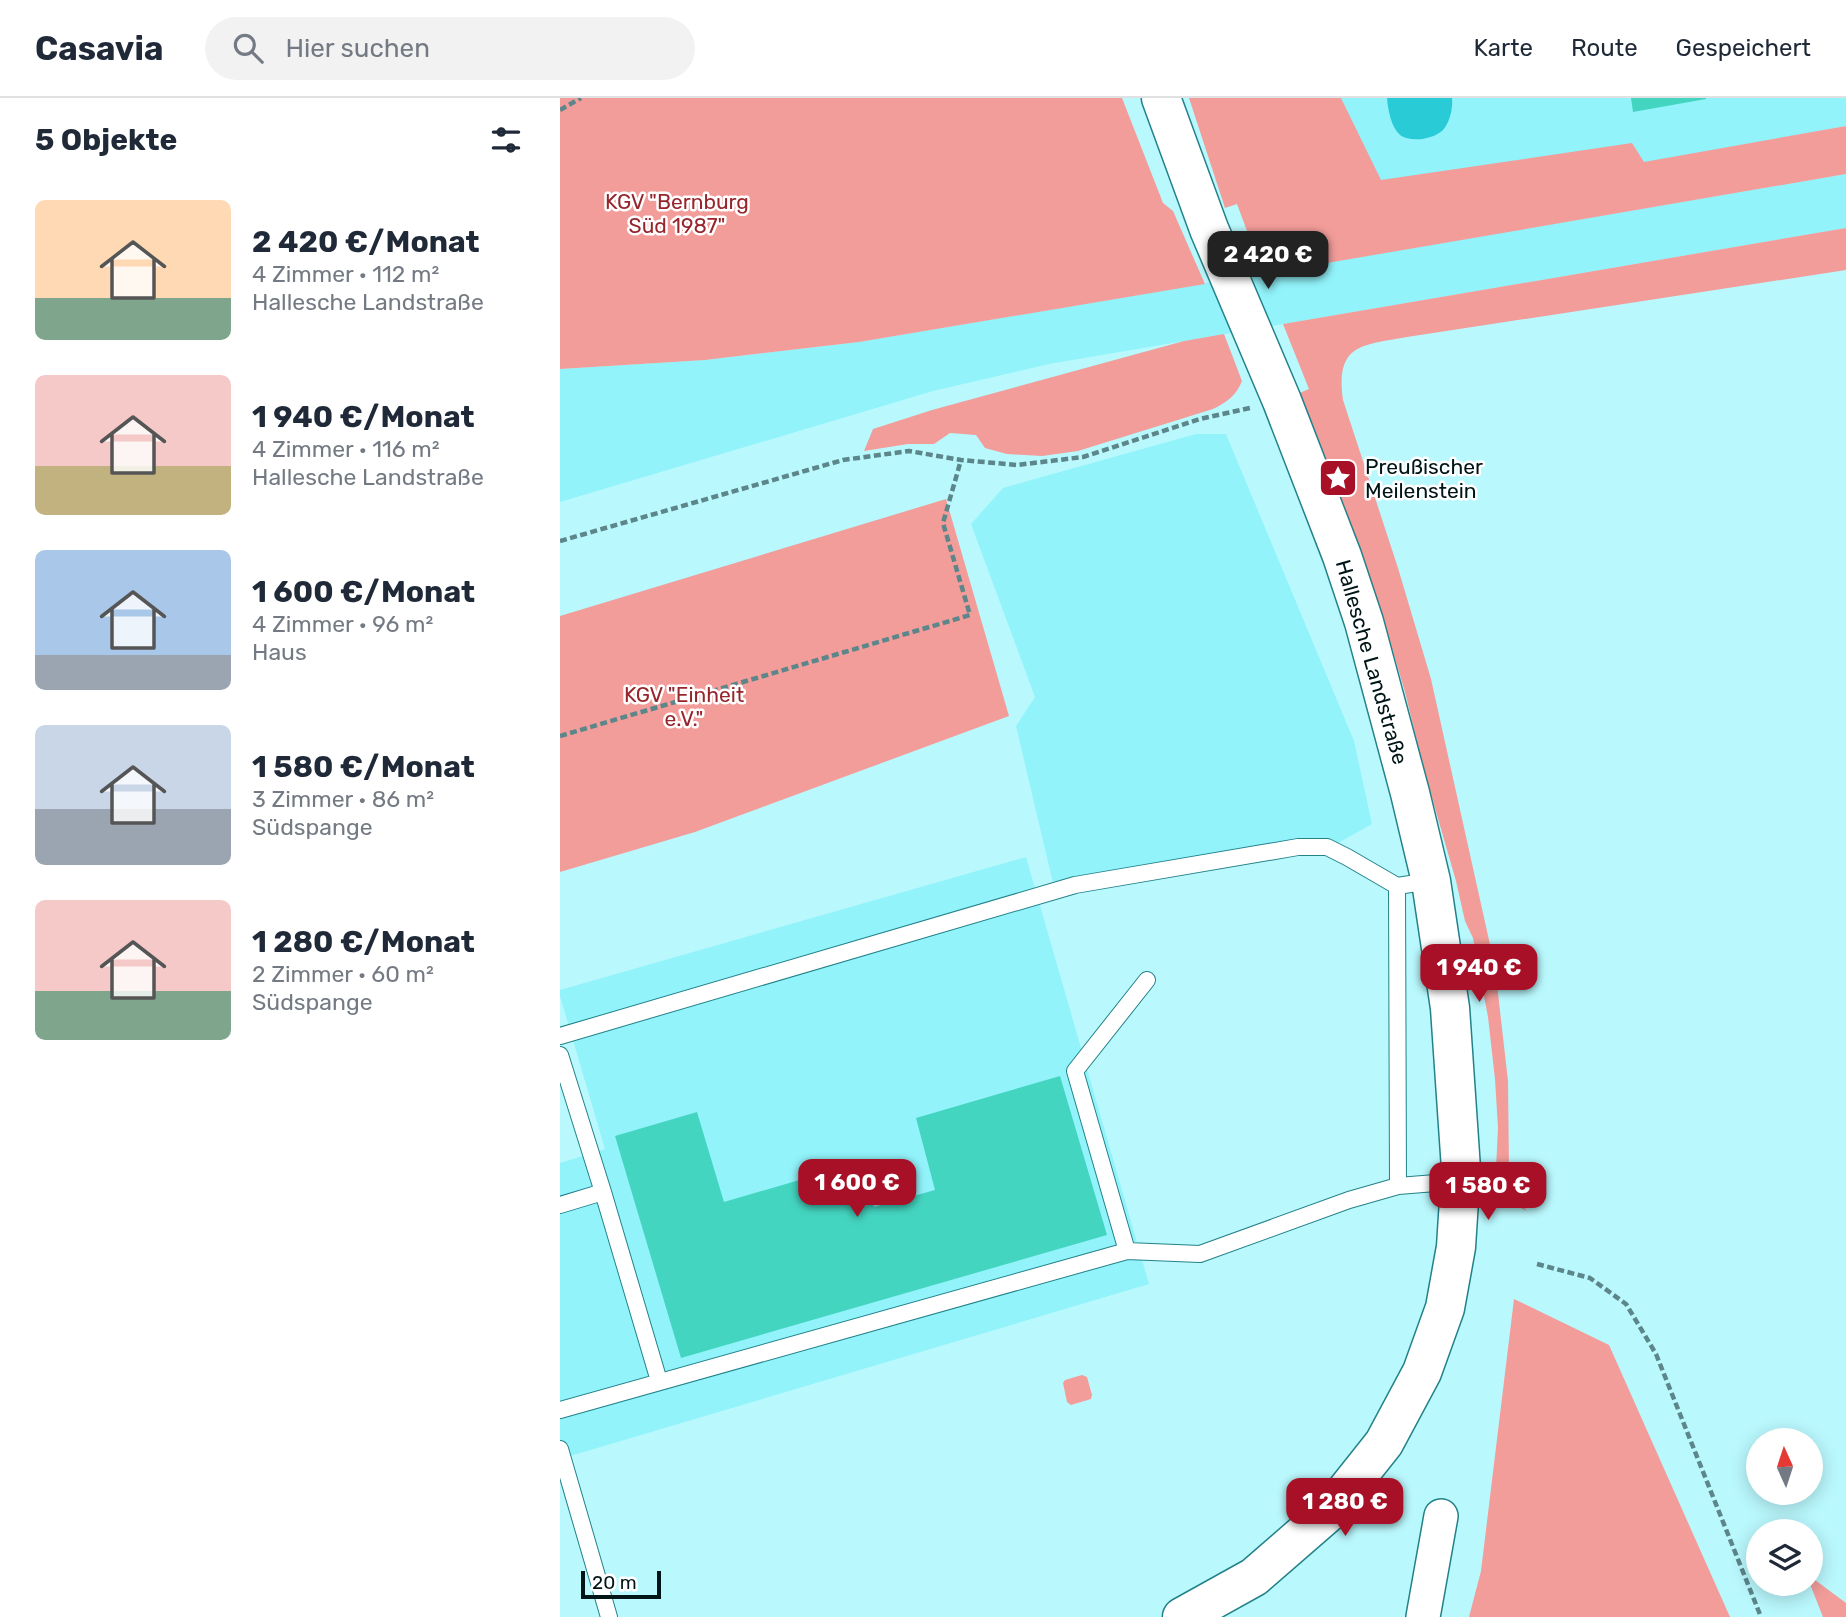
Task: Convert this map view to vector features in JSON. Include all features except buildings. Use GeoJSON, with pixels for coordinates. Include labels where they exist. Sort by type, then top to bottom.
{"type":"FeatureCollection","features":[{"type":"Feature","properties":{"kind":"main road","name":"Hallesche Landstraße"},"geometry":{"type":"LineString","coordinates":[[1161,98],[1209,229],[1277,389],[1342,556],[1364,622],[1413,803],[1414,883],[1443,956],[1454,1059],[1461,1181],[1456,1247],[1444,1308],[1422,1372],[1384,1443],[1330,1511],[1254,1577],[1182,1617]]}},
{"type":"Feature","properties":{"kind":"street"},"geometry":{"type":"LineString","coordinates":[[1423,1617],[1440,1516]]}},
{"type":"Feature","properties":{"kind":"lane"},"geometry":{"type":"LineString","coordinates":[[560,1037],[1075,885],[1298,848],[1326,847],[1414,883],[1398,1186]]}},
{"type":"Feature","properties":{"kind":"lane"},"geometry":{"type":"LineString","coordinates":[[1127,1251],[1075,1071],[1147,980]]}},
{"type":"Feature","properties":{"kind":"lane"},"geometry":{"type":"LineString","coordinates":[[560,1055],[659,1381]]}},
{"type":"Feature","properties":{"kind":"lane"},"geometry":{"type":"LineString","coordinates":[[560,1410],[1127,1251],[1200,1254],[1349,1200],[1398,1186],[1461,1181]]}},
{"type":"Feature","properties":{"kind":"lane"},"geometry":{"type":"LineString","coordinates":[[560,1205],[603,1192]]}},
{"type":"Feature","properties":{"kind":"lane"},"geometry":{"type":"LineString","coordinates":[[560,1449],[609,1617]]}},
{"type":"Feature","properties":{"kind":"path"},"geometry":{"type":"LineString","coordinates":[[560,110],[581,98]]}},
{"type":"Feature","properties":{"kind":"path"},"geometry":{"type":"LineString","coordinates":[[560,541],[843,460],[909,451],[961,460],[1017,465],[1083,457],[1200,419],[1277,389]]}},
{"type":"Feature","properties":{"kind":"path"},"geometry":{"type":"LineString","coordinates":[[560,736],[970,615],[943,523],[961,460]]}},
{"type":"Feature","properties":{"kind":"path"},"geometry":{"type":"LineString","coordinates":[[1536,1264],[1590,1278],[1626,1304],[1656,1354],[1761,1617]]}},
{"type":"Feature","properties":{"kind":"shaded area"},"geometry":{"type":"Polygon","coordinates":[[[1340,98],[1846,98],[1846,126],[1393,209],[1340,98]]]}},
{"type":"Feature","properties":{"kind":"shaded area"},"geometry":{"type":"Polygon","coordinates":[[[1387,98],[1452,98],[1448,123],[1434,136],[1422,139],[1400,135],[1392,123],[1387,98]]]}},
{"type":"Feature","properties":{"kind":"shaded area"},"geometry":{"type":"Polygon","coordinates":[[[1846,174],[1846,228],[1049,364],[933,391],[560,502],[560,369],[705,360],[859,342],[1846,174]]]}},
{"type":"Feature","properties":{"kind":"shaded area"},"geometry":{"type":"Polygon","coordinates":[[[1196,434],[1226,434],[1354,741],[1372,824],[1338,843],[1297,840],[1053,883],[1016,726],[1035,697],[971,524],[1003,488],[1196,434]]]}},
{"type":"Feature","properties":{"kind":"shaded area"},"geometry":{"type":"Polygon","coordinates":[[[1026,857],[1149,1284],[560,1459],[560,1163],[605,1149],[560,990],[1026,857]]]}},
{"type":"Feature","properties":{"kind":"green space","name":"KGV \"Bernburg Süd 1987\""},"geometry":{"type":"Polygon","coordinates":[[[560,98],[1122,98],[1163,203],[1173,211],[1205,284],[859,342],[705,360],[560,369],[560,98]]]}},
{"type":"Feature","properties":{"kind":"green space"},"geometry":{"type":"Polygon","coordinates":[[[1189,98],[1341,98],[1381,180],[1632,143],[1644,162],[1846,126],[1846,174],[1263,274],[1237,204],[1225,208],[1189,98]]]}},
{"type":"Feature","properties":{"kind":"green space"},"geometry":{"type":"Polygon","coordinates":[[[1846,228],[1846,270],[1377,342],[1355,351],[1343,368],[1343,400],[1431,679],[1495,967],[1508,1081],[1509,1171],[1513,1189],[1527,1211],[1500,1198],[1495,1189],[1498,1128],[1495,1079],[1488,1017],[1473,938],[1465,921],[1381,611],[1297,394],[1309,389],[1283,324],[1846,228]]]}},
{"type":"Feature","properties":{"kind":"green space"},"geometry":{"type":"Polygon","coordinates":[[[1224,334],[1242,381],[1230,398],[1213,409],[1078,451],[1042,456],[1007,454],[985,448],[976,435],[950,433],[934,444],[908,444],[864,451],[873,429],[932,410],[1184,341],[1224,334]]]}},
{"type":"Feature","properties":{"kind":"green space","name":"KGV \"Einheit e.V.\""},"geometry":{"type":"Polygon","coordinates":[[[946,499],[1009,716],[695,832],[560,872],[560,616],[946,499]]]}},
{"type":"Feature","properties":{"kind":"green space"},"geometry":{"type":"Polygon","coordinates":[[[1514,1299],[1609,1345],[1730,1617],[1469,1617],[1481,1571],[1514,1299]]]}},
{"type":"Feature","properties":{"kind":"green space"},"geometry":{"type":"Polygon","coordinates":[[[1082,1375],[1087,1377],[1091,1399],[1071,1405],[1067,1402],[1063,1383],[1082,1375]]]}},
{"type":"Feature","properties":{"kind":"green space"},"geometry":{"type":"Polygon","coordinates":[[[1823,1586],[1846,1603],[1846,1617],[1823,1617],[1815,1596],[1823,1596],[1823,1586]]]}},
{"type":"Feature","properties":{"kind":"place","name":"Preußischer Meilenstein"},"geometry":{"type":"Point","coordinates":[1338,478]}}]}
